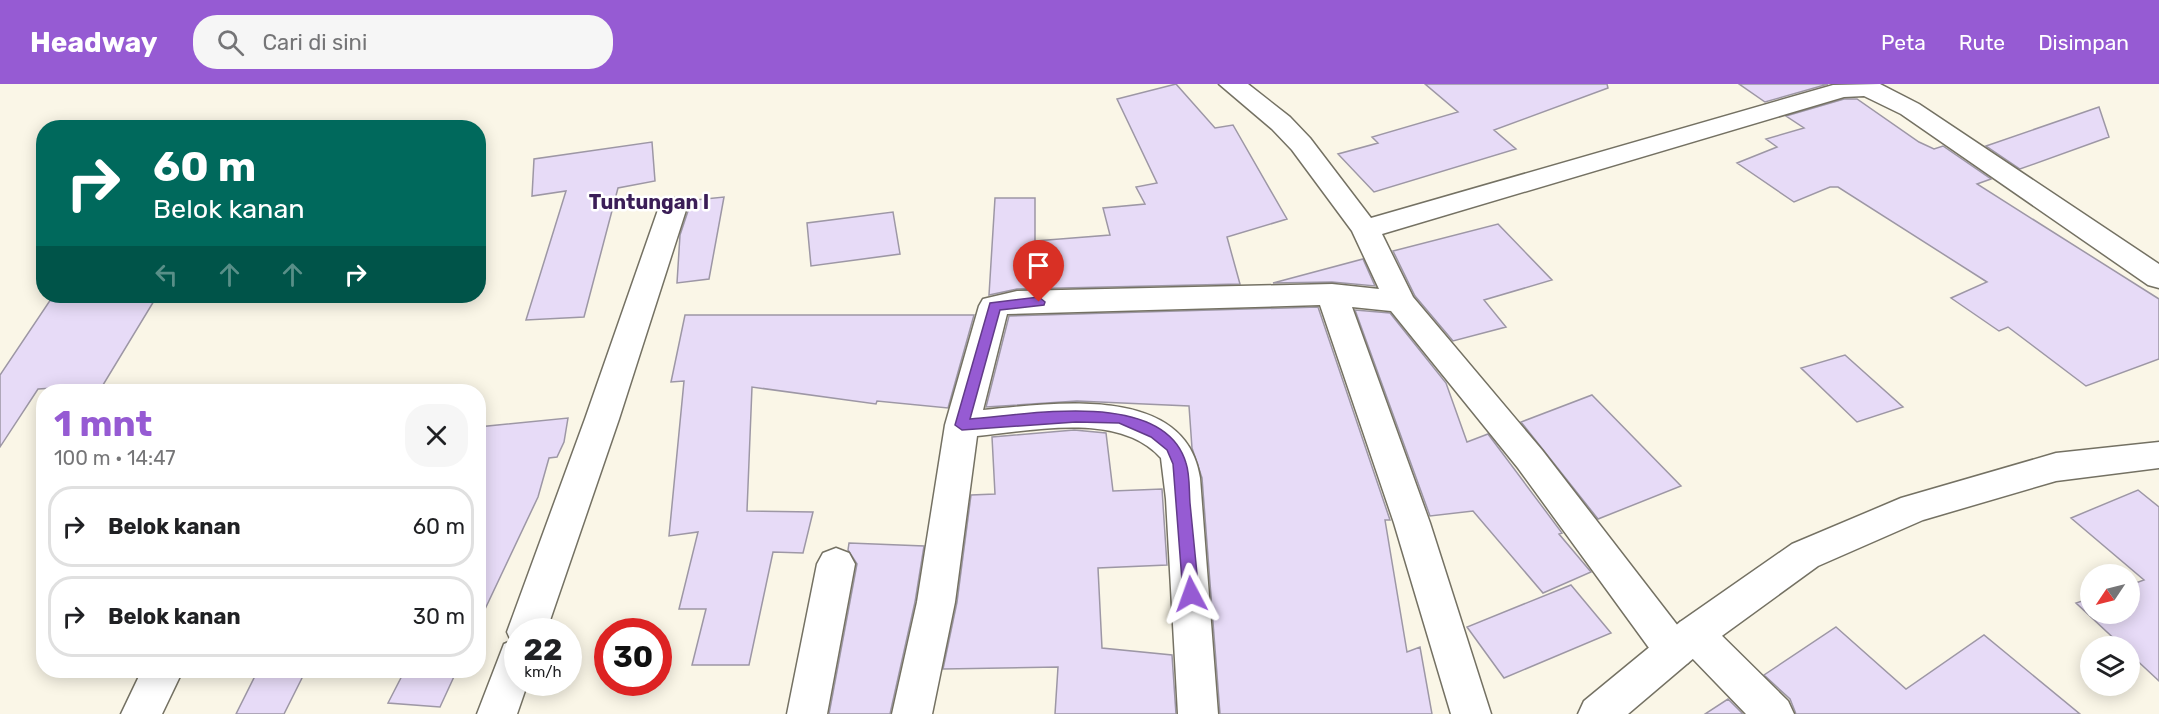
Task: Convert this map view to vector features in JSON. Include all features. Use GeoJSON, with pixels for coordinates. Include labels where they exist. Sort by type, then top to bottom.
{"type":"FeatureCollection","features":[{"type":"Feature","properties":{"kind":"street"},"geometry":{"type":"LineString","coordinates":[[1232,84],[1281,123],[1301,144],[1365,229],[1400,302],[1684,642],[1774,714]]}},
{"type":"Feature","properties":{"kind":"street"},"geometry":{"type":"LineString","coordinates":[[1365,229],[1842,90],[1868,88],[1910,109],[2159,278]]}},
{"type":"Feature","properties":{"kind":"street"},"geometry":{"type":"LineString","coordinates":[[531,618],[602,419],[673,207]]}},
{"type":"Feature","properties":{"kind":"street"},"geometry":{"type":"LineString","coordinates":[[912,714],[936,602],[962,425],[994,306],[1017,302],[1332,294],[1400,302]]}},
{"type":"Feature","properties":{"kind":"street"},"geometry":{"type":"LineString","coordinates":[[1332,294],[1412,523],[1472,714]]}},
{"type":"Feature","properties":{"kind":"street"},"geometry":{"type":"LineString","coordinates":[[962,425],[1076,416],[1121,418],[1156,434],[1172,447],[1180,464],[1185,499],[1198,714]]}},
{"type":"Feature","properties":{"kind":"street"},"geometry":{"type":"LineString","coordinates":[[1598,714],[1684,642],[1805,555],[1914,508],[2056,467],[2159,455]]}},
{"type":"Feature","properties":{"kind":"street"},"geometry":{"type":"LineString","coordinates":[[807,714],[837,564]]}},
{"type":"Feature","properties":{"kind":"street"},"geometry":{"type":"LineString","coordinates":[[141,714],[160,678]]}},
{"type":"Feature","properties":{"kind":"street"},"geometry":{"type":"LineString","coordinates":[[496,714],[504,693]]}},
{"type":"Feature","properties":{"kind":"building"},"geometry":{"type":"Polygon","coordinates":[[[1176,84],[1215,128],[1233,125],[1287,219],[1227,237],[1240,284],[1017,289],[989,295],[995,198],[1035,198],[1035,241],[1110,235],[1103,208],[1145,204],[1136,187],[1157,183],[1117,99],[1176,84]]]}},
{"type":"Feature","properties":{"kind":"building"},"geometry":{"type":"Polygon","coordinates":[[[1425,84],[1607,84],[1608,88],[1494,130],[1516,149],[1374,192],[1338,154],[1378,143],[1372,137],[1458,112],[1425,84]]]}},
{"type":"Feature","properties":{"kind":"building"},"geometry":{"type":"Polygon","coordinates":[[[1739,84],[1828,84],[1765,102],[1739,84]]]}},
{"type":"Feature","properties":{"kind":"building"},"geometry":{"type":"Polygon","coordinates":[[[1844,99],[1857,99],[1919,142],[1934,149],[1943,146],[1991,179],[1977,184],[2159,299],[2159,359],[2086,386],[2008,327],[1999,331],[1951,298],[1987,282],[1838,187],[1830,187],[1794,202],[1737,163],[1777,147],[1766,139],[1804,128],[1786,116],[1844,99]]]}},
{"type":"Feature","properties":{"kind":"building"},"geometry":{"type":"Polygon","coordinates":[[[2099,107],[2109,137],[2020,169],[1986,146],[2099,107]]]}},
{"type":"Feature","properties":{"kind":"building"},"geometry":{"type":"Polygon","coordinates":[[[652,142],[655,181],[618,188],[584,317],[526,320],[566,191],[532,196],[534,159],[652,142]]]}},
{"type":"Feature","properties":{"kind":"building"},"geometry":{"type":"Polygon","coordinates":[[[724,197],[709,279],[677,283],[680,235],[689,208],[686,201],[724,197]]]}},
{"type":"Feature","properties":{"kind":"building"},"geometry":{"type":"Polygon","coordinates":[[[893,212],[900,254],[811,266],[807,223],[893,212]]]}},
{"type":"Feature","properties":{"kind":"building"},"geometry":{"type":"Polygon","coordinates":[[[1498,224],[1552,280],[1484,300],[1506,327],[1453,341],[1415,296],[1393,251],[1498,224]]]}},
{"type":"Feature","properties":{"kind":"building"},"geometry":{"type":"Polygon","coordinates":[[[1363,259],[1375,286],[1332,282],[1273,283],[1363,259]]]}},
{"type":"Feature","properties":{"kind":"building"},"geometry":{"type":"Polygon","coordinates":[[[48,303],[153,303],[104,384],[36,384],[36,392],[0,447],[0,375],[48,303]]]}},
{"type":"Feature","properties":{"kind":"building"},"geometry":{"type":"Polygon","coordinates":[[[1318,307],[1390,520],[1385,520],[1407,652],[1420,647],[1432,714],[1220,714],[1202,478],[1192,448],[1189,406],[1077,401],[986,407],[1009,316],[1318,307]]]}},
{"type":"Feature","properties":{"kind":"building"},"geometry":{"type":"Polygon","coordinates":[[[1355,310],[1390,313],[1446,383],[1467,442],[1488,434],[1562,533],[1559,534],[1591,572],[1543,593],[1473,511],[1430,516],[1355,310]]]}},
{"type":"Feature","properties":{"kind":"building"},"geometry":{"type":"Polygon","coordinates":[[[685,315],[974,315],[948,408],[877,401],[876,404],[752,387],[747,511],[813,512],[803,553],[773,552],[749,665],[692,665],[706,609],[679,609],[698,532],[669,536],[684,381],[671,382],[685,315]]]}},
{"type":"Feature","properties":{"kind":"building"},"geometry":{"type":"Polygon","coordinates":[[[1845,355],[1903,407],[1857,422],[1801,368],[1845,355]]]}},
{"type":"Feature","properties":{"kind":"building"},"geometry":{"type":"Polygon","coordinates":[[[1592,395],[1681,486],[1598,519],[1521,422],[1592,395]]]}},
{"type":"Feature","properties":{"kind":"building"},"geometry":{"type":"Polygon","coordinates":[[[568,418],[564,442],[557,457],[549,458],[538,497],[486,607],[486,426],[568,418]]]}},
{"type":"Feature","properties":{"kind":"building"},"geometry":{"type":"Polygon","coordinates":[[[1074,430],[1106,433],[1113,491],[1162,489],[1167,565],[1098,568],[1102,648],[1172,655],[1176,714],[1055,714],[1058,667],[943,669],[957,602],[971,495],[995,494],[992,437],[1074,430]]]}},
{"type":"Feature","properties":{"kind":"building"},"geometry":{"type":"Polygon","coordinates":[[[2138,490],[2159,507],[2159,681],[2140,663],[2140,636],[2111,636],[2098,624],[2140,624],[2140,581],[2144,580],[2140,577],[2140,564],[2125,564],[2071,518],[2138,490]]]}},
{"type":"Feature","properties":{"kind":"building"},"geometry":{"type":"Polygon","coordinates":[[[849,543],[924,546],[915,602],[890,714],[829,714],[857,564],[848,550],[849,543]]]}},
{"type":"Feature","properties":{"kind":"building"},"geometry":{"type":"Polygon","coordinates":[[[1571,585],[1611,633],[1504,678],[1467,627],[1571,585]]]}},
{"type":"Feature","properties":{"kind":"building"},"geometry":{"type":"Polygon","coordinates":[[[1836,627],[1906,689],[1984,635],[2080,714],[1796,714],[1790,699],[1764,675],[1836,627]]]}},
{"type":"Feature","properties":{"kind":"building"},"geometry":{"type":"Polygon","coordinates":[[[254,678],[302,678],[284,714],[236,714],[254,678]]]}},
{"type":"Feature","properties":{"kind":"building"},"geometry":{"type":"Polygon","coordinates":[[[401,678],[453,678],[440,707],[388,703],[401,678]]]}},
{"type":"Feature","properties":{"kind":"building"},"geometry":{"type":"Polygon","coordinates":[[[1728,699],[1743,714],[1705,714],[1728,699]]]}},
{"type":"Feature","properties":{"kind":"district","name":"Tuntungan I"},"geometry":{"type":"Point","coordinates":[649,202]}},
{"type":"Feature","properties":{"kind":"route"},"geometry":{"type":"LineString","coordinates":[[1039,302],[1017,302],[994,306],[962,425],[1076,416],[1121,418],[1156,434],[1172,447],[1180,464],[1185,499],[1191,594]]}}]}
